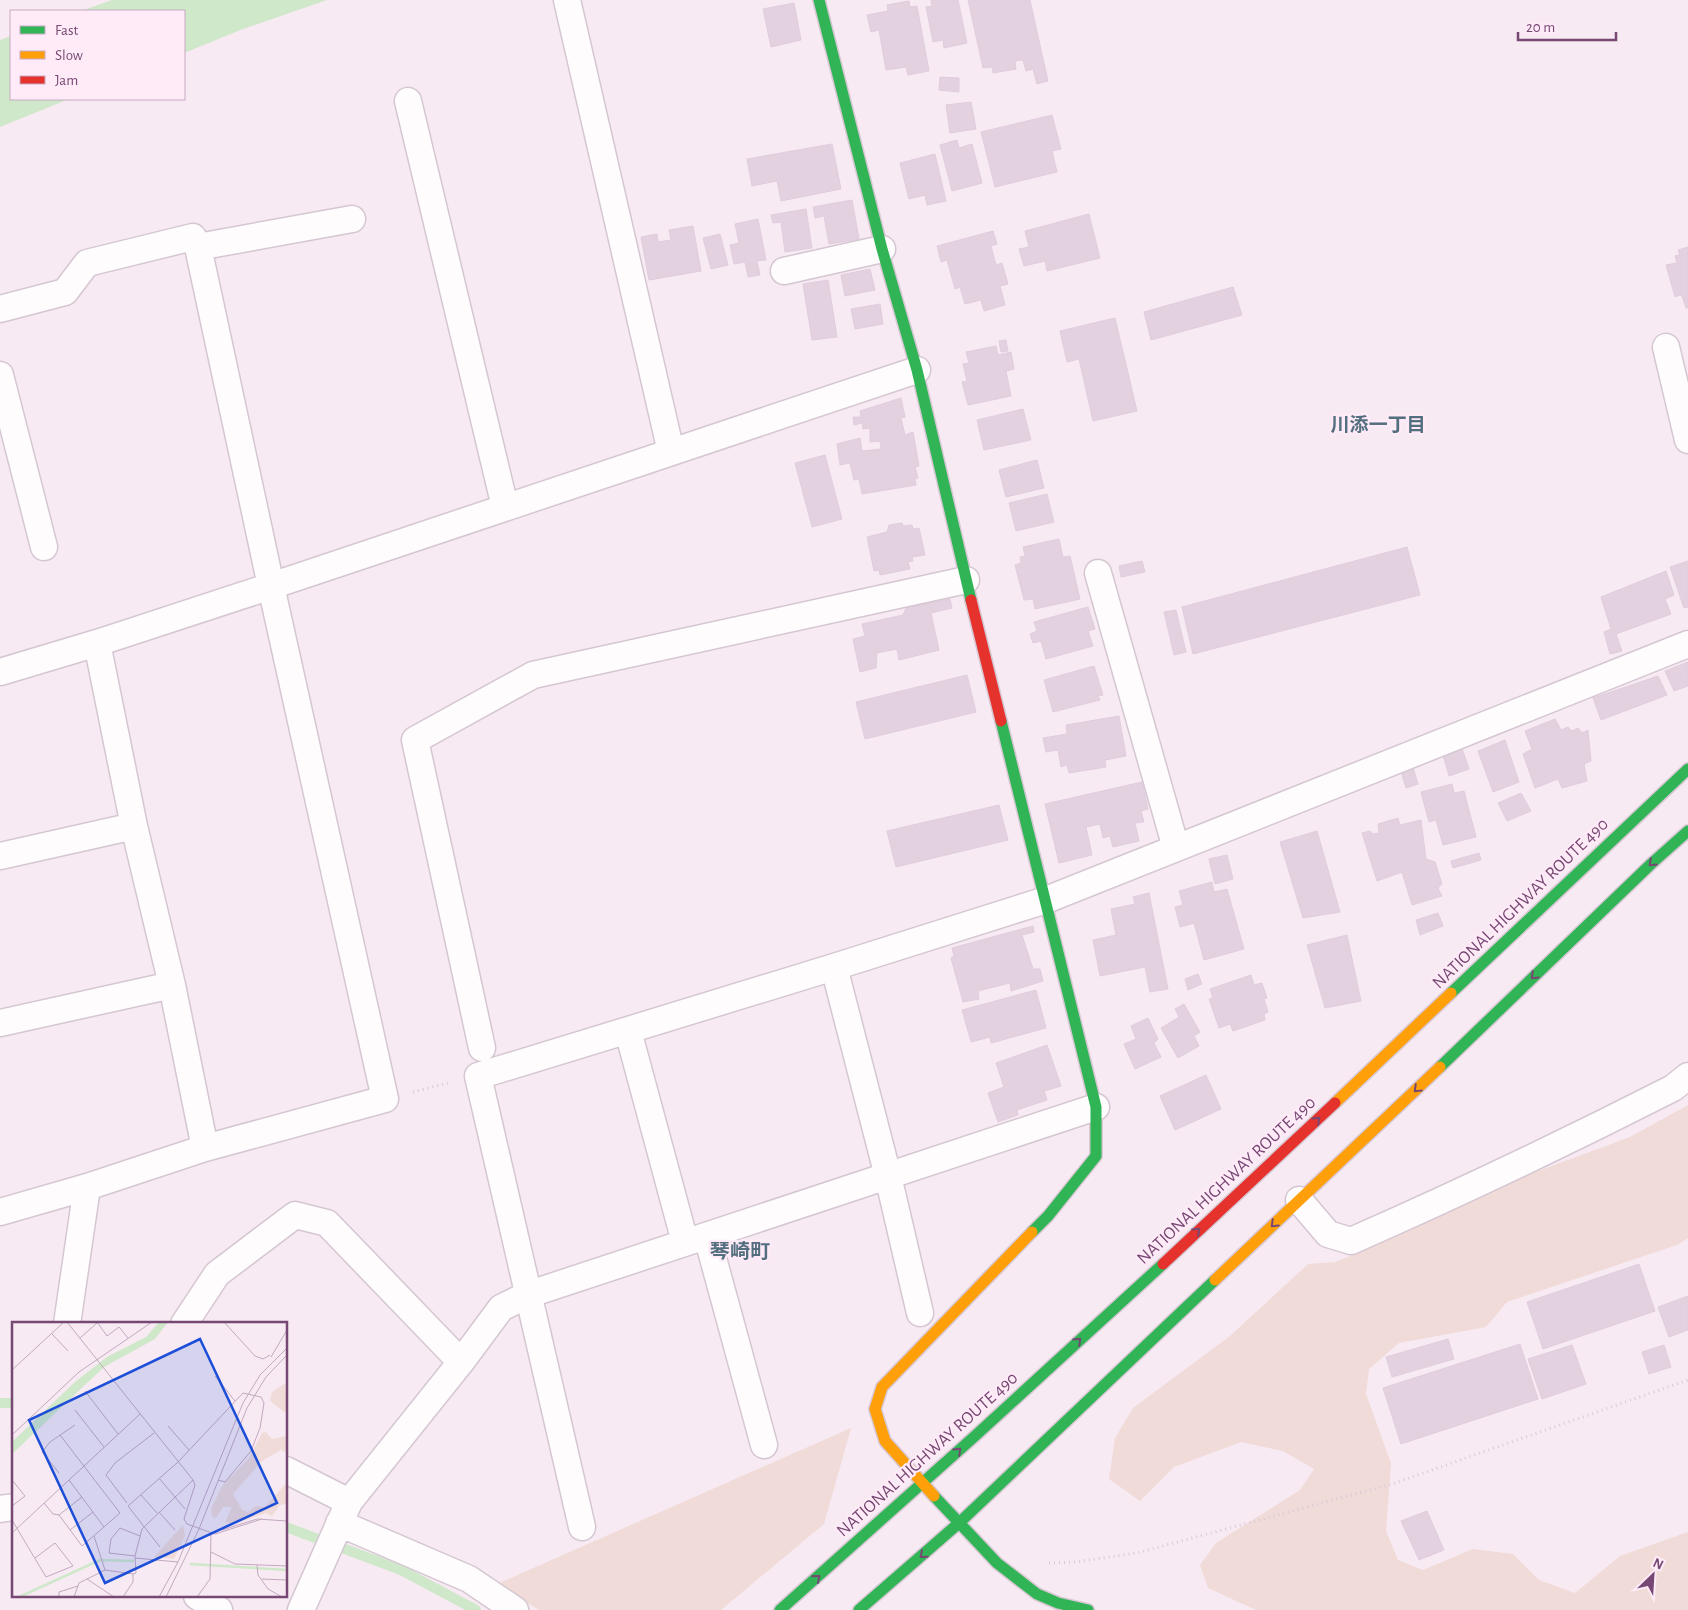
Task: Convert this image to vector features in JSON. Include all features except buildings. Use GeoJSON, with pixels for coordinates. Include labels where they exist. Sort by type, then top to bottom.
{"type":"FeatureCollection","features":[{"type":"Feature","properties":{"kind":"main road"},"geometry":{"type":"LineString","coordinates":[[819,0],[882,249],[917,370],[966,580],[1096,1107],[1096,1156],[1091,1163],[1048,1216],[882,1387],[875,1409],[885,1441],[997,1563],[1041,1605],[1058,1603],[1088,1610]]}},
{"type":"Feature","properties":{"kind":"main road","name":"NATIONAL HIGHWAY ROUTE 490"},"geometry":{"type":"LineString","coordinates":[[780,1610],[923,1484],[1294,1141],[1610,840],[1688,769]]}},
{"type":"Feature","properties":{"kind":"main road"},"geometry":{"type":"LineString","coordinates":[[859,1610],[959,1523],[1389,1116],[1651,864],[1688,831]]}},
{"type":"Feature","properties":{"kind":"street"},"geometry":{"type":"LineString","coordinates":[[567,0],[671,452]]}},
{"type":"Feature","properties":{"kind":"street"},"geometry":{"type":"LineString","coordinates":[[408,101],[505,507]]}},
{"type":"Feature","properties":{"kind":"street"},"geometry":{"type":"LineString","coordinates":[[198,247],[352,219]]}},
{"type":"Feature","properties":{"kind":"street"},"geometry":{"type":"LineString","coordinates":[[0,309],[65,292],[86,263],[193,237],[198,247],[271,586],[386,1099],[205,1148],[87,1187],[0,1212]]}},
{"type":"Feature","properties":{"kind":"street"},"geometry":{"type":"LineString","coordinates":[[784,271],[882,249]]}},
{"type":"Feature","properties":{"kind":"street"},"geometry":{"type":"LineString","coordinates":[[1666,347],[1688,440]]}},
{"type":"Feature","properties":{"kind":"street"},"geometry":{"type":"LineString","coordinates":[[0,672],[97,643],[271,586],[917,370]]}},
{"type":"Feature","properties":{"kind":"street"},"geometry":{"type":"LineString","coordinates":[[0,375],[44,547]]}},
{"type":"Feature","properties":{"kind":"street"},"geometry":{"type":"LineString","coordinates":[[1098,573],[1176,848]]}},
{"type":"Feature","properties":{"kind":"street"},"geometry":{"type":"LineString","coordinates":[[482,1048],[415,740],[533,675],[966,580]]}},
{"type":"Feature","properties":{"kind":"street"},"geometry":{"type":"LineString","coordinates":[[97,643],[134,826],[172,985],[205,1148]]}},
{"type":"Feature","properties":{"kind":"street"},"geometry":{"type":"LineString","coordinates":[[582,1527],[478,1076],[834,968],[1046,900],[1688,644]]}},
{"type":"Feature","properties":{"kind":"street"},"geometry":{"type":"LineString","coordinates":[[0,856],[134,826]]}},
{"type":"Feature","properties":{"kind":"street"},"geometry":{"type":"LineString","coordinates":[[834,968],[888,1176],[920,1313]]}},
{"type":"Feature","properties":{"kind":"street"},"geometry":{"type":"LineString","coordinates":[[0,1023],[172,985]]}},
{"type":"Feature","properties":{"kind":"street"},"geometry":{"type":"LineString","coordinates":[[628,1031],[764,1445]]}},
{"type":"Feature","properties":{"kind":"street"},"geometry":{"type":"LineString","coordinates":[[1299,1200],[1328,1234],[1351,1241],[1564,1143],[1673,1088],[1688,1076]]}},
{"type":"Feature","properties":{"kind":"street"},"geometry":{"type":"LineString","coordinates":[[300,1610],[344,1512],[501,1308],[527,1295],[1096,1107]]}},
{"type":"Feature","properties":{"kind":"street"},"geometry":{"type":"LineString","coordinates":[[67,1322],[87,1187]]}},
{"type":"Feature","properties":{"kind":"street"},"geometry":{"type":"LineString","coordinates":[[185,1322],[217,1274],[295,1215],[327,1223],[461,1362]]}},
{"type":"Feature","properties":{"kind":"street"},"geometry":{"type":"LineString","coordinates":[[288,1471],[344,1512],[469,1579],[515,1610]]}},
{"type":"Feature","properties":{"kind":"street"},"geometry":{"type":"LineString","coordinates":[[200,1598],[218,1610]]}},
{"type":"Feature","properties":{"kind":"path"},"geometry":{"type":"LineString","coordinates":[[386,1099],[478,1076]]}},
{"type":"Feature","properties":{"kind":"path"},"geometry":{"type":"LineString","coordinates":[[1048,1563],[1074,1562],[1137,1553],[1392,1484],[1688,1380]]}},
{"type":"Feature","properties":{"kind":"shaded area"},"geometry":{"type":"Polygon","coordinates":[[[112,0],[327,0],[243,29],[185,53],[185,10],[84,10],[112,0]]]}},
{"type":"Feature","properties":{"kind":"shaded area"},"geometry":{"type":"Polygon","coordinates":[[[10,36],[10,100],[67,100],[0,127],[0,40],[10,36]]]}},
{"type":"Feature","properties":{"kind":"shaded area"},"geometry":{"type":"Polygon","coordinates":[[[1688,1105],[1688,1238],[1677,1245],[1507,1302],[1486,1327],[1399,1343],[1369,1369],[1366,1394],[1391,1463],[1386,1531],[1398,1560],[1423,1570],[1473,1549],[1513,1554],[1539,1580],[1575,1593],[1620,1556],[1688,1532],[1688,1610],[1256,1610],[1208,1588],[1200,1565],[1216,1543],[1300,1490],[1314,1469],[1283,1451],[1241,1442],[1174,1467],[1140,1501],[1109,1479],[1115,1438],[1133,1408],[1230,1336],[1308,1264],[1336,1262],[1500,1185],[1630,1137],[1688,1105]]]}},
{"type":"Feature","properties":{"kind":"shaded area"},"geometry":{"type":"Polygon","coordinates":[[[851,1428],[824,1524],[721,1610],[539,1610],[497,1584],[851,1428]]]}},
{"type":"Feature","properties":{"kind":"waterway"},"geometry":{"type":"LineString","coordinates":[[0,1403],[12,1403]]}},
{"type":"Feature","properties":{"kind":"waterway"},"geometry":{"type":"LineString","coordinates":[[288,1528],[401,1570],[476,1610]]}},
{"type":"Feature","properties":{"kind":"traffic: fast"},"geometry":{"type":"LineString","coordinates":[[819,0],[882,249],[917,370],[971,600]]}},
{"type":"Feature","properties":{"kind":"traffic: fast"},"geometry":{"type":"LineString","coordinates":[[1001,721],[1096,1107],[1096,1156],[1048,1216],[1032,1232]]}},
{"type":"Feature","properties":{"kind":"traffic: fast"},"geometry":{"type":"LineString","coordinates":[[1451,993],[1688,769]]}},
{"type":"Feature","properties":{"kind":"traffic: fast"},"geometry":{"type":"LineString","coordinates":[[1440,1067],[1651,864],[1688,831]]}},
{"type":"Feature","properties":{"kind":"traffic: fast"},"geometry":{"type":"LineString","coordinates":[[780,1610],[975,1436],[1163,1264]]}},
{"type":"Feature","properties":{"kind":"traffic: fast"},"geometry":{"type":"LineString","coordinates":[[859,1610],[959,1523],[1215,1280]]}},
{"type":"Feature","properties":{"kind":"traffic: fast"},"geometry":{"type":"LineString","coordinates":[[934,1496],[997,1563],[1037,1594],[1058,1603],[1088,1610]]}},
{"type":"Feature","properties":{"kind":"traffic: slow"},"geometry":{"type":"LineString","coordinates":[[1335,1103],[1451,993]]}},
{"type":"Feature","properties":{"kind":"traffic: slow"},"geometry":{"type":"LineString","coordinates":[[1215,1280],[1440,1067]]}},
{"type":"Feature","properties":{"kind":"traffic: slow"},"geometry":{"type":"LineString","coordinates":[[934,1496],[885,1441],[875,1409],[882,1387],[1032,1232]]}},
{"type":"Feature","properties":{"kind":"traffic: jam"},"geometry":{"type":"LineString","coordinates":[[971,600],[1001,721]]}},
{"type":"Feature","properties":{"kind":"traffic: jam"},"geometry":{"type":"LineString","coordinates":[[1163,1264],[1335,1103]]}},
{"type":"Feature","properties":{"kind":"district","name":"川添一丁目"},"geometry":{"type":"Point","coordinates":[1378,424]}},
{"type":"Feature","properties":{"kind":"district","name":"琴崎町"},"geometry":{"type":"Point","coordinates":[740,1251]}}]}
